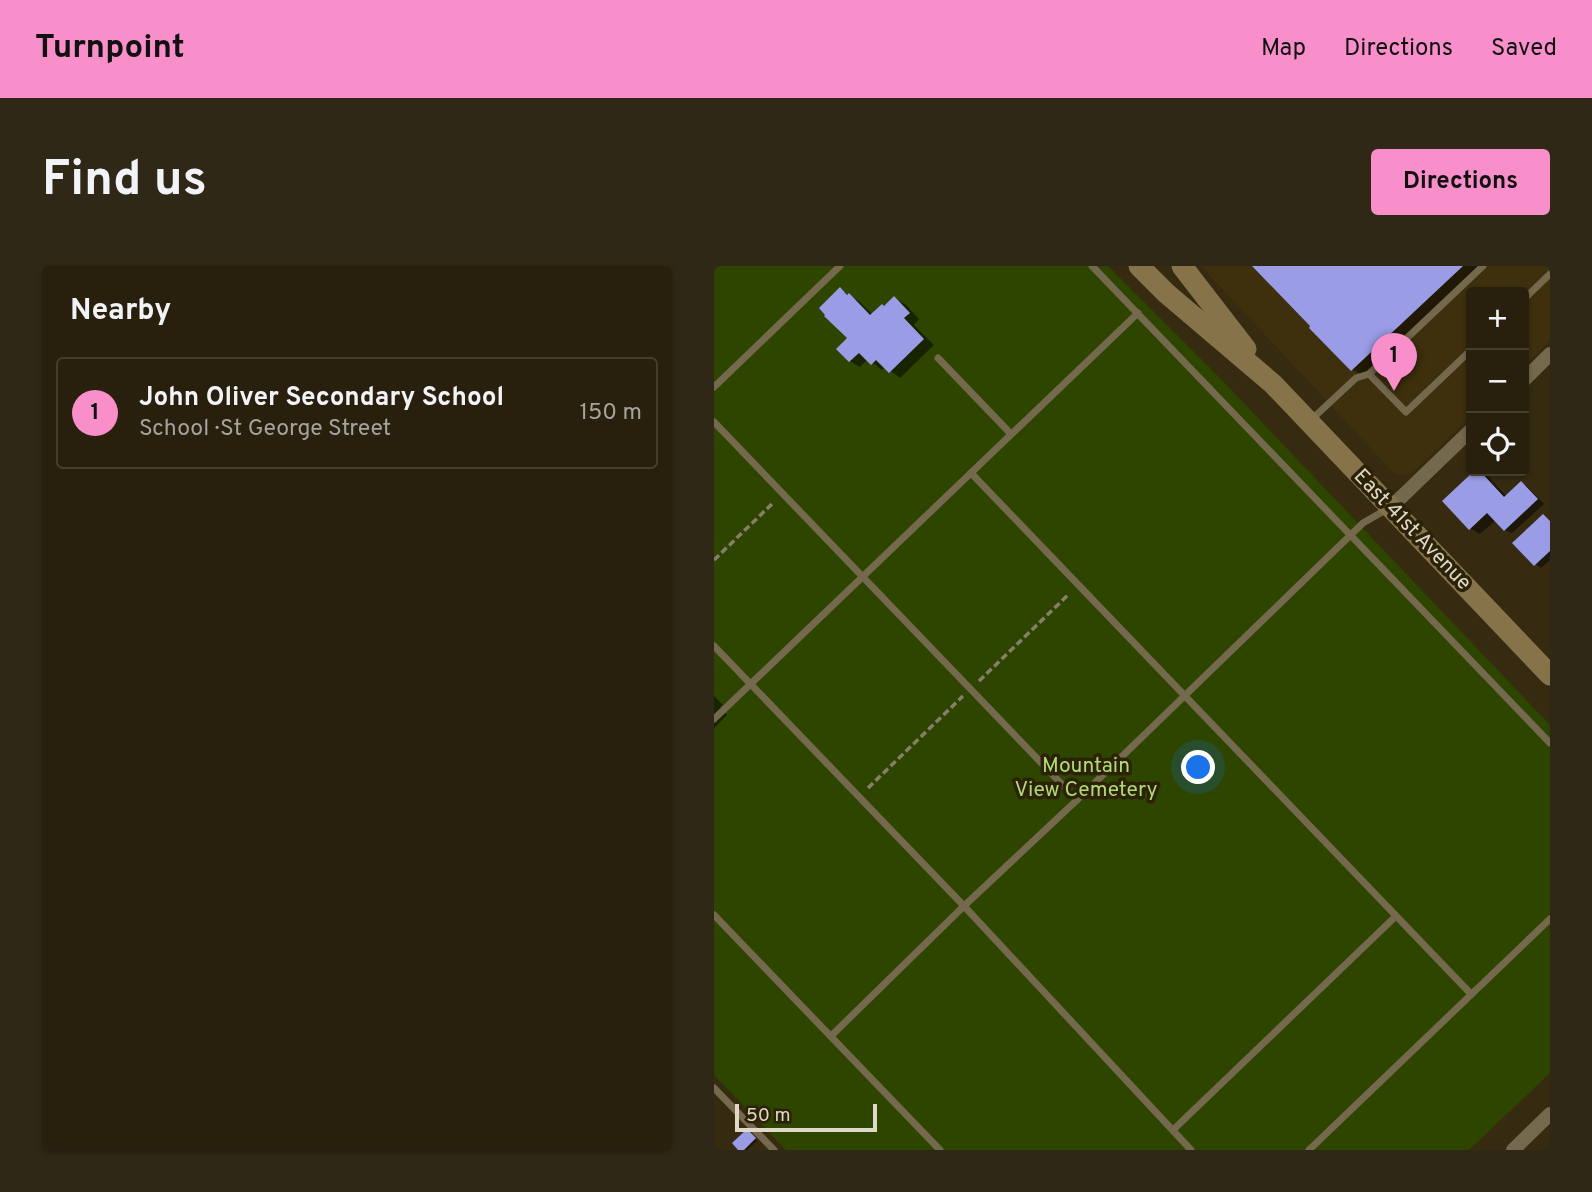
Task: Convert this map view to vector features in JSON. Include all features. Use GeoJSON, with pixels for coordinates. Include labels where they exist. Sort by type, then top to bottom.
{"type":"FeatureCollection","features":[{"type":"Feature","properties":{"kind":"main road","name":"East 41st Avenue"},"geometry":{"type":"LineString","coordinates":[[1139,266],[1166,293],[1273,384]]}},
{"type":"Feature","properties":{"kind":"main road","name":"East 41st Avenue"},"geometry":{"type":"LineString","coordinates":[[1182,266],[1273,384],[1550,676]]}},
{"type":"Feature","properties":{"kind":"street"},"geometry":{"type":"LineString","coordinates":[[1529,375],[1550,354]]}},
{"type":"Feature","properties":{"kind":"street"},"geometry":{"type":"LineString","coordinates":[[1390,508],[1466,435]]}},
{"type":"Feature","properties":{"kind":"street"},"geometry":{"type":"LineString","coordinates":[[1513,1150],[1549,1117]]}},
{"type":"Feature","properties":{"kind":"lane"},"geometry":{"type":"LineString","coordinates":[[714,387],[840,266]]}},
{"type":"Feature","properties":{"kind":"lane"},"geometry":{"type":"LineString","coordinates":[[1092,266],[1550,743]]}},
{"type":"Feature","properties":{"kind":"lane"},"geometry":{"type":"LineString","coordinates":[[1309,422],[1356,378],[1369,374],[1483,266]]}},
{"type":"Feature","properties":{"kind":"lane"},"geometry":{"type":"LineString","coordinates":[[1529,294],[1550,274]]}},
{"type":"Feature","properties":{"kind":"lane"},"geometry":{"type":"LineString","coordinates":[[714,719],[1138,313]]}},
{"type":"Feature","properties":{"kind":"lane"},"geometry":{"type":"LineString","coordinates":[[1369,374],[1406,412],[1466,355]]}},
{"type":"Feature","properties":{"kind":"lane"},"geometry":{"type":"LineString","coordinates":[[938,358],[1011,435]]}},
{"type":"Feature","properties":{"kind":"lane"},"geometry":{"type":"LineString","coordinates":[[714,422],[1077,800]]}},
{"type":"Feature","properties":{"kind":"lane"},"geometry":{"type":"LineString","coordinates":[[971,473],[1471,994]]}},
{"type":"Feature","properties":{"kind":"lane"},"geometry":{"type":"LineString","coordinates":[[831,1036],[1363,523],[1390,508]]}},
{"type":"Feature","properties":{"kind":"lane"},"geometry":{"type":"LineString","coordinates":[[714,646],[964,906],[1191,1150]]}},
{"type":"Feature","properties":{"kind":"lane"},"geometry":{"type":"LineString","coordinates":[[714,915],[940,1150]]}},
{"type":"Feature","properties":{"kind":"lane"},"geometry":{"type":"LineString","coordinates":[[1173,1130],[1396,916]]}},
{"type":"Feature","properties":{"kind":"lane"},"geometry":{"type":"LineString","coordinates":[[1309,1150],[1550,919]]}},
{"type":"Feature","properties":{"kind":"lane"},"geometry":{"type":"LineString","coordinates":[[714,1088],[774,1150]]}},
{"type":"Feature","properties":{"kind":"path"},"geometry":{"type":"LineString","coordinates":[[714,560],[783,493]]}},
{"type":"Feature","properties":{"kind":"shaded area"},"geometry":{"type":"Polygon","coordinates":[[[1201,266],[1550,266],[1550,340],[1529,361],[1529,287],[1466,287],[1466,421],[1413,472],[1403,475],[1390,469],[1201,266]]]}},
{"type":"Feature","properties":{"kind":"green space","name":"Mountain View Cemetery"},"geometry":{"type":"Polygon","coordinates":[[[714,266],[1108,266],[1217,375],[1550,725],[1550,1073],[1469,1150],[786,1150],[714,1075],[714,266]]]}},
{"type":"Feature","properties":{"kind":"building"},"geometry":{"type":"Polygon","coordinates":[[[1252,266],[1463,266],[1351,371],[1252,266]]]}},
{"type":"Feature","properties":{"kind":"building"},"geometry":{"type":"Polygon","coordinates":[[[840,287],[870,315],[894,296],[910,313],[904,318],[924,339],[889,373],[876,360],[871,365],[859,353],[849,362],[836,349],[847,338],[819,308],[840,287]]]}},
{"type":"Feature","properties":{"kind":"building"},"geometry":{"type":"Polygon","coordinates":[[[1469,476],[1485,476],[1504,497],[1521,481],[1538,499],[1504,531],[1487,513],[1469,530],[1442,501],[1469,476]]]}},
{"type":"Feature","properties":{"kind":"building"},"geometry":{"type":"Polygon","coordinates":[[[1543,514],[1550,521],[1550,551],[1534,566],[1512,543],[1543,514]]]}},
{"type":"Feature","properties":{"kind":"building"},"geometry":{"type":"Polygon","coordinates":[[[747,1129],[756,1138],[744,1150],[738,1150],[732,1143],[747,1129]]]}},
{"type":"Feature","properties":{"kind":"place","name":"John Oliver Secondary School"},"geometry":{"type":"Point","coordinates":[1394,391]}}]}
